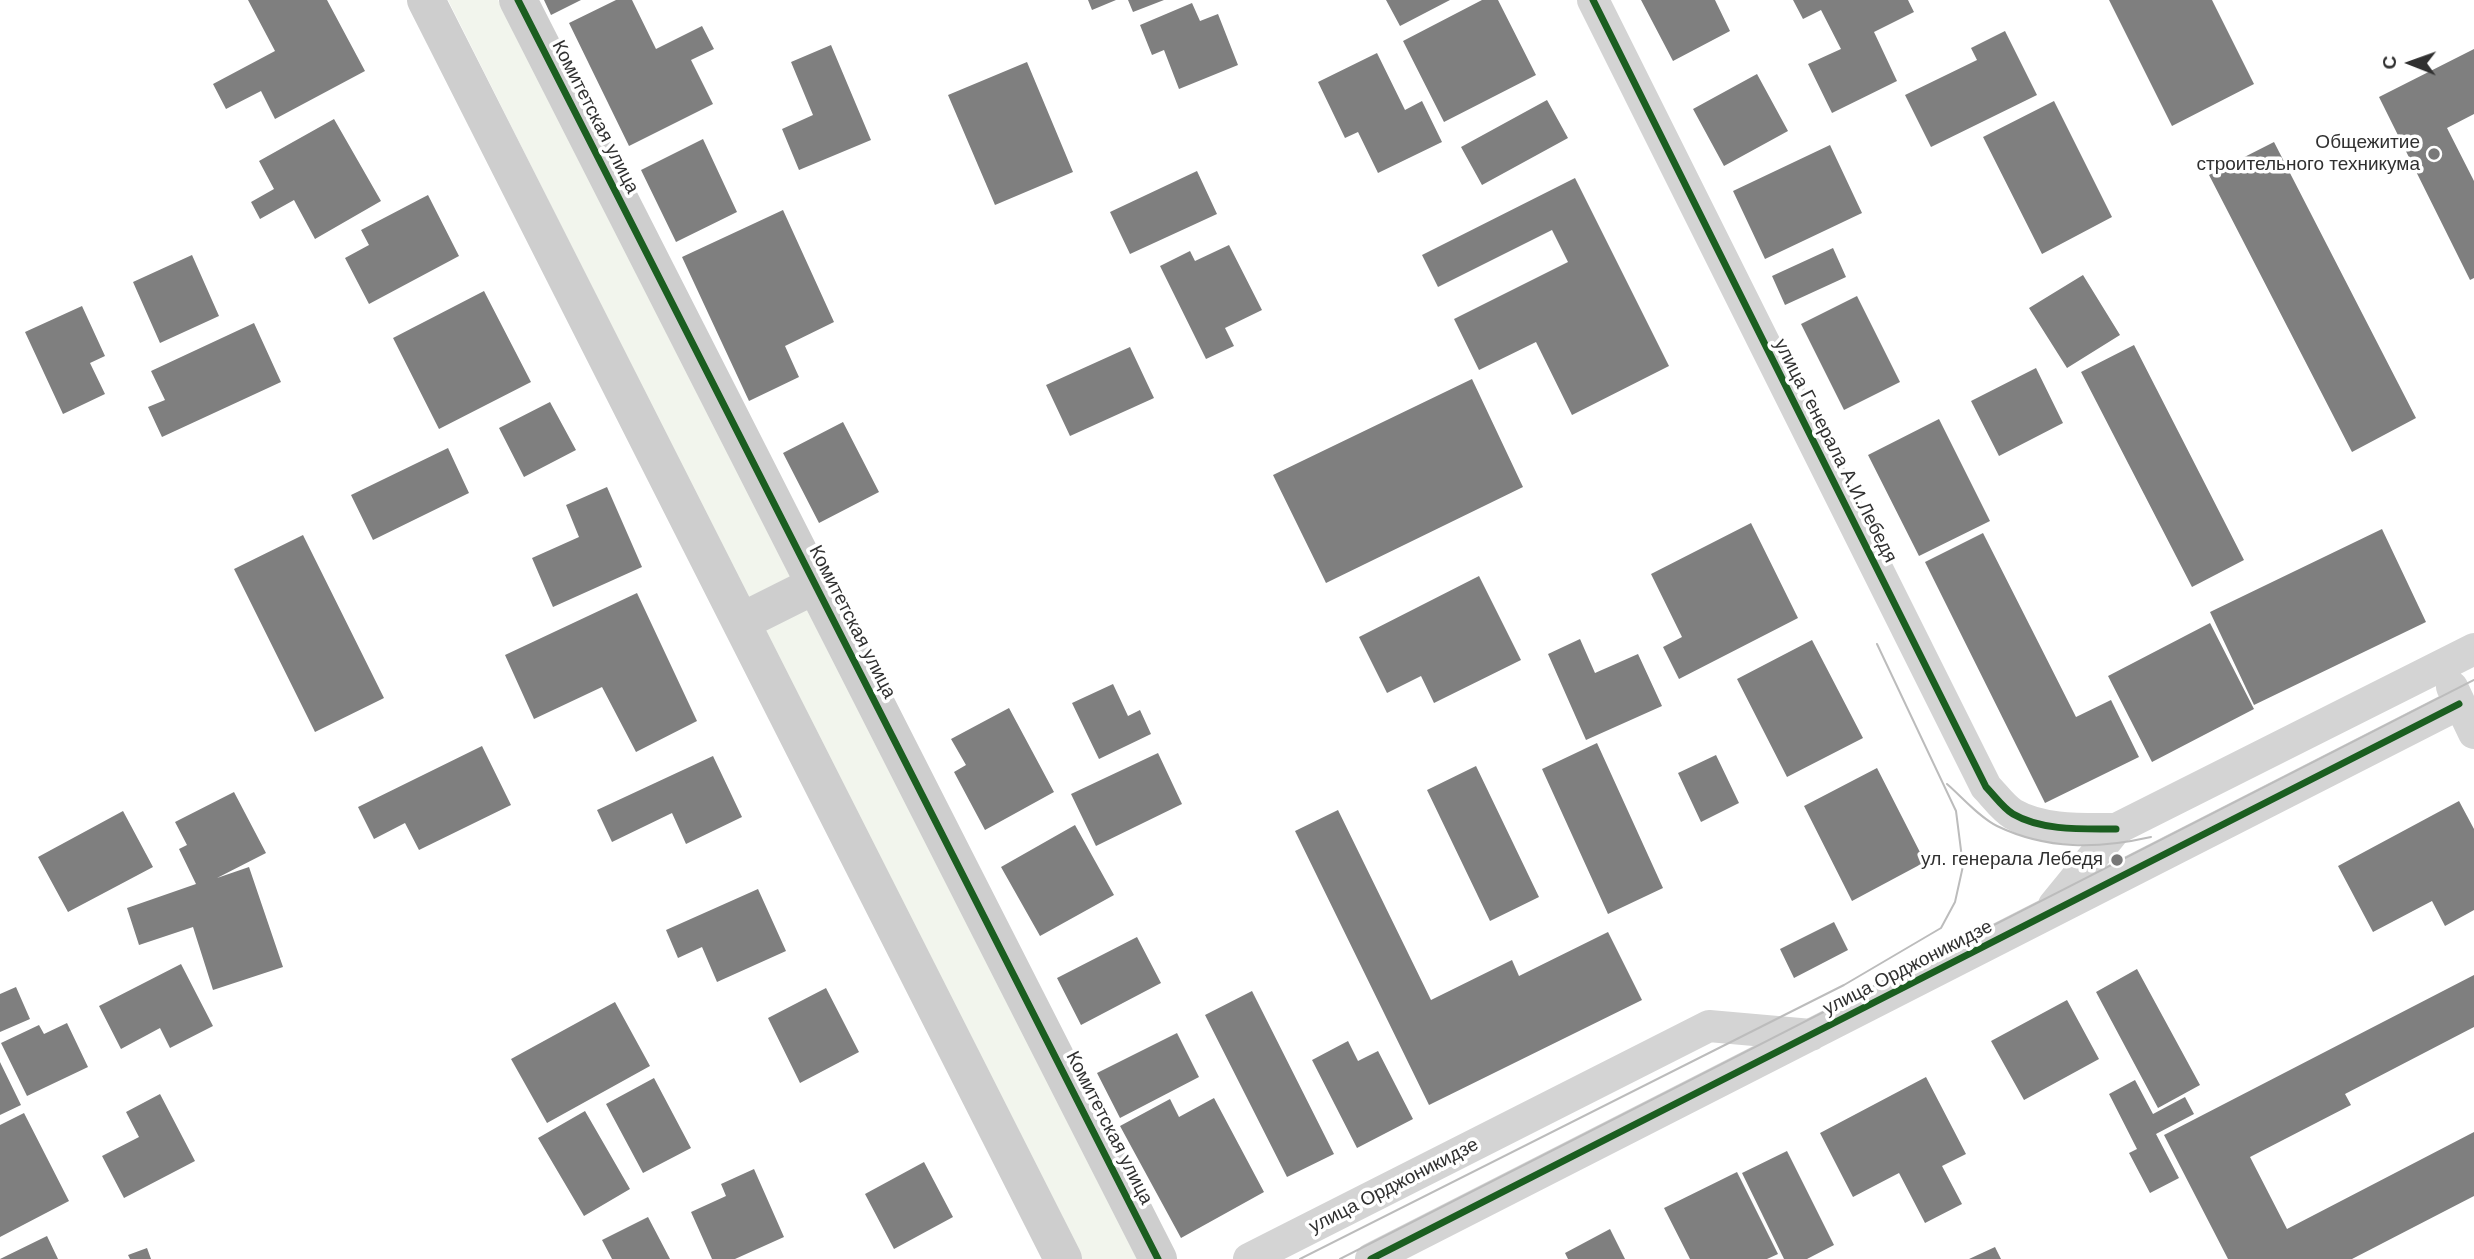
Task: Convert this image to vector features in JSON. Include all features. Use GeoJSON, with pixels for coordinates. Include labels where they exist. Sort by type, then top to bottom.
{"type":"FeatureCollection","features":[{"type":"Feature","properties":{"kind":"street"},"geometry":{"type":"LineString","coordinates":[[426,0],[1063,1259]]}},
{"type":"Feature","properties":{"kind":"street","name":"Комитетская улица"},"geometry":{"type":"LineString","coordinates":[[518,0],[1158,1259]]}},
{"type":"Feature","properties":{"kind":"street","name":"улица Генерала А.И.Лебедя"},"geometry":{"type":"LineString","coordinates":[[1593,0],[1986,787],[2012,814],[2036,822],[2074,829],[2116,829]]}},
{"type":"Feature","properties":{"kind":"street"},"geometry":{"type":"LineString","coordinates":[[741,622],[815,584]]}},
{"type":"Feature","properties":{"kind":"street","name":"улица Орджоникидзе"},"geometry":{"type":"LineString","coordinates":[[2046,915],[2116,829],[2474,649]]}},
{"type":"Feature","properties":{"kind":"street"},"geometry":{"type":"LineString","coordinates":[[2443,665],[2474,733]]}},
{"type":"Feature","properties":{"kind":"street","name":"улица Орджоникидзе"},"geometry":{"type":"LineString","coordinates":[[1371,1259],[2459,704]]}},
{"type":"Feature","properties":{"kind":"street","name":"улица Орджоникидзе"},"geometry":{"type":"LineString","coordinates":[[1250,1259],[1709,1027],[1811,1035]]}},
{"type":"Feature","properties":{"kind":"shaded area"},"geometry":{"type":"Polygon","coordinates":[[[448,0],[498,0],[1138,1259],[1079,1259],[448,0]]]}},
{"type":"Feature","properties":{"kind":"building"},"geometry":{"type":"Polygon","coordinates":[[[248,0],[327,0],[365,71],[275,119],[261,91],[226,109],[213,84],[275,51],[248,0]]]}},
{"type":"Feature","properties":{"kind":"building"},"geometry":{"type":"Polygon","coordinates":[[[544,0],[581,0],[551,15],[544,0]]]}},
{"type":"Feature","properties":{"kind":"building"},"geometry":{"type":"Polygon","coordinates":[[[616,0],[632,0],[656,49],[702,26],[714,49],[691,60],[713,104],[629,146],[569,23],[616,0]]]}},
{"type":"Feature","properties":{"kind":"building"},"geometry":{"type":"Polygon","coordinates":[[[1088,0],[1116,0],[1092,10],[1088,0]]]}},
{"type":"Feature","properties":{"kind":"building"},"geometry":{"type":"Polygon","coordinates":[[[1128,0],[1164,0],[1133,12],[1128,0]]]}},
{"type":"Feature","properties":{"kind":"building"},"geometry":{"type":"Polygon","coordinates":[[[1386,0],[1450,0],[1400,26],[1386,0]]]}},
{"type":"Feature","properties":{"kind":"building"},"geometry":{"type":"Polygon","coordinates":[[[1482,0],[1498,0],[1536,75],[1444,122],[1403,41],[1482,0]]]}},
{"type":"Feature","properties":{"kind":"building"},"geometry":{"type":"Polygon","coordinates":[[[1641,0],[1715,0],[1730,31],[1673,61],[1641,0]]]}},
{"type":"Feature","properties":{"kind":"building"},"geometry":{"type":"Polygon","coordinates":[[[1793,0],[1908,0],[1914,12],[1874,32],[1897,81],[1832,113],[1808,64],[1841,49],[1821,10],[1803,19],[1793,0]]]}},
{"type":"Feature","properties":{"kind":"building"},"geometry":{"type":"Polygon","coordinates":[[[2109,0],[2212,0],[2254,84],[2172,126],[2109,0]]]}},
{"type":"Feature","properties":{"kind":"building"},"geometry":{"type":"Polygon","coordinates":[[[1192,3],[1200,21],[1218,14],[1238,65],[1179,89],[1164,50],[1152,55],[1140,25],[1192,3]]]}},
{"type":"Feature","properties":{"kind":"building"},"geometry":{"type":"Polygon","coordinates":[[[2005,31],[2037,95],[1931,147],[1905,95],[1977,60],[1971,48],[2005,31]]]}},
{"type":"Feature","properties":{"kind":"building"},"geometry":{"type":"Polygon","coordinates":[[[831,45],[871,140],[799,170],[782,129],[813,115],[791,62],[831,45]]]}},
{"type":"Feature","properties":{"kind":"building","name":"Общежитие строительного техникума"},"geometry":{"type":"Polygon","coordinates":[[[2474,49],[2474,114],[2447,128],[2474,181],[2474,278],[2470,280],[2379,97],[2474,49]]]}},
{"type":"Feature","properties":{"kind":"building"},"geometry":{"type":"Polygon","coordinates":[[[1377,53],[1405,110],[1422,101],[1442,142],[1378,173],[1358,132],[1345,138],[1318,82],[1377,53]]]}},
{"type":"Feature","properties":{"kind":"building"},"geometry":{"type":"Polygon","coordinates":[[[1027,62],[1073,172],[995,205],[948,95],[1027,62]]]}},
{"type":"Feature","properties":{"kind":"building"},"geometry":{"type":"Polygon","coordinates":[[[1757,74],[1788,131],[1724,166],[1693,109],[1757,74]]]}},
{"type":"Feature","properties":{"kind":"building"},"geometry":{"type":"Polygon","coordinates":[[[1547,100],[1568,138],[1482,185],[1461,147],[1547,100]]]}},
{"type":"Feature","properties":{"kind":"building"},"geometry":{"type":"Polygon","coordinates":[[[2054,101],[2112,217],[2042,254],[1983,137],[2054,101]]]}},
{"type":"Feature","properties":{"kind":"building"},"geometry":{"type":"Polygon","coordinates":[[[334,119],[381,201],[315,239],[294,200],[260,219],[251,202],[274,189],[259,161],[334,119]]]}},
{"type":"Feature","properties":{"kind":"building"},"geometry":{"type":"Polygon","coordinates":[[[703,139],[737,212],[676,242],[641,170],[703,139]]]}},
{"type":"Feature","properties":{"kind":"building"},"geometry":{"type":"Polygon","coordinates":[[[2274,142],[2416,418],[2352,452],[2209,175],[2274,142]]]}},
{"type":"Feature","properties":{"kind":"building"},"geometry":{"type":"Polygon","coordinates":[[[1830,145],[1862,213],[1765,259],[1733,191],[1830,145]]]}},
{"type":"Feature","properties":{"kind":"building"},"geometry":{"type":"Polygon","coordinates":[[[1197,171],[1217,214],[1130,254],[1110,212],[1197,171]]]}},
{"type":"Feature","properties":{"kind":"building"},"geometry":{"type":"Polygon","coordinates":[[[1575,178],[1669,366],[1572,415],[1536,342],[1479,370],[1454,319],[1568,262],[1552,230],[1438,287],[1422,255],[1575,178]]]}},
{"type":"Feature","properties":{"kind":"building"},"geometry":{"type":"Polygon","coordinates":[[[428,195],[459,256],[369,304],[345,258],[369,245],[361,230],[428,195]]]}},
{"type":"Feature","properties":{"kind":"building"},"geometry":{"type":"Polygon","coordinates":[[[783,210],[834,322],[785,346],[799,377],[749,401],[682,257],[783,210]]]}},
{"type":"Feature","properties":{"kind":"building"},"geometry":{"type":"Polygon","coordinates":[[[1229,245],[1262,310],[1225,328],[1234,346],[1206,359],[1160,266],[1190,251],[1195,261],[1229,245]]]}},
{"type":"Feature","properties":{"kind":"building"},"geometry":{"type":"Polygon","coordinates":[[[1833,248],[1846,277],[1785,305],[1772,276],[1833,248]]]}},
{"type":"Feature","properties":{"kind":"building"},"geometry":{"type":"Polygon","coordinates":[[[192,255],[219,316],[160,343],[133,282],[192,255]]]}},
{"type":"Feature","properties":{"kind":"building"},"geometry":{"type":"Polygon","coordinates":[[[2083,275],[2120,335],[2067,368],[2029,308],[2083,275]]]}},
{"type":"Feature","properties":{"kind":"building"},"geometry":{"type":"Polygon","coordinates":[[[484,291],[531,382],[439,429],[393,338],[484,291]]]}},
{"type":"Feature","properties":{"kind":"building"},"geometry":{"type":"Polygon","coordinates":[[[1857,296],[1900,382],[1844,410],[1801,324],[1857,296]]]}},
{"type":"Feature","properties":{"kind":"building"},"geometry":{"type":"Polygon","coordinates":[[[82,306],[105,356],[90,363],[105,394],[63,414],[25,332],[82,306]]]}},
{"type":"Feature","properties":{"kind":"building"},"geometry":{"type":"Polygon","coordinates":[[[254,323],[281,382],[162,437],[148,407],[165,400],[151,371],[254,323]]]}},
{"type":"Feature","properties":{"kind":"building"},"geometry":{"type":"Polygon","coordinates":[[[2134,345],[2244,560],[2192,587],[2081,372],[2134,345]]]}},
{"type":"Feature","properties":{"kind":"building"},"geometry":{"type":"Polygon","coordinates":[[[1130,347],[1154,398],[1070,436],[1046,385],[1130,347]]]}},
{"type":"Feature","properties":{"kind":"building"},"geometry":{"type":"Polygon","coordinates":[[[2036,368],[2063,423],[1999,456],[1971,401],[2036,368]]]}},
{"type":"Feature","properties":{"kind":"building"},"geometry":{"type":"Polygon","coordinates":[[[1472,379],[1523,487],[1326,583],[1273,475],[1472,379]]]}},
{"type":"Feature","properties":{"kind":"building"},"geometry":{"type":"Polygon","coordinates":[[[550,402],[576,450],[524,477],[499,428],[550,402]]]}},
{"type":"Feature","properties":{"kind":"building"},"geometry":{"type":"Polygon","coordinates":[[[1939,419],[1990,521],[1919,556],[1868,455],[1939,419]]]}},
{"type":"Feature","properties":{"kind":"building"},"geometry":{"type":"Polygon","coordinates":[[[843,422],[879,492],[819,523],[783,453],[843,422]]]}},
{"type":"Feature","properties":{"kind":"building"},"geometry":{"type":"Polygon","coordinates":[[[448,448],[469,493],[373,540],[351,495],[448,448]]]}},
{"type":"Feature","properties":{"kind":"building"},"geometry":{"type":"Polygon","coordinates":[[[607,487],[642,567],[553,607],[532,558],[579,537],[566,505],[607,487]]]}},
{"type":"Feature","properties":{"kind":"building"},"geometry":{"type":"Polygon","coordinates":[[[1751,523],[1798,618],[1679,679],[1663,647],[1682,637],[1651,574],[1751,523]]]}},
{"type":"Feature","properties":{"kind":"building"},"geometry":{"type":"Polygon","coordinates":[[[2382,529],[2426,622],[2254,705],[2210,612],[2382,529]]]}},
{"type":"Feature","properties":{"kind":"building"},"geometry":{"type":"Polygon","coordinates":[[[1983,533],[2076,717],[2111,700],[2139,757],[2045,803],[1925,562],[1983,533]]]}},
{"type":"Feature","properties":{"kind":"building"},"geometry":{"type":"Polygon","coordinates":[[[303,535],[384,698],[315,732],[234,569],[303,535]]]}},
{"type":"Feature","properties":{"kind":"building"},"geometry":{"type":"Polygon","coordinates":[[[1479,576],[1521,660],[1434,703],[1421,676],[1387,693],[1359,637],[1479,576]]]}},
{"type":"Feature","properties":{"kind":"building"},"geometry":{"type":"Polygon","coordinates":[[[637,593],[697,721],[636,752],[602,687],[534,719],[505,655],[637,593]]]}},
{"type":"Feature","properties":{"kind":"building"},"geometry":{"type":"Polygon","coordinates":[[[2210,623],[2254,709],[2152,762],[2108,676],[2210,623]]]}},
{"type":"Feature","properties":{"kind":"building"},"geometry":{"type":"Polygon","coordinates":[[[1580,639],[1595,673],[1638,654],[1662,706],[1586,740],[1548,654],[1580,639]]]}},
{"type":"Feature","properties":{"kind":"building"},"geometry":{"type":"Polygon","coordinates":[[[1812,640],[1863,738],[1787,777],[1737,679],[1812,640]]]}},
{"type":"Feature","properties":{"kind":"building"},"geometry":{"type":"Polygon","coordinates":[[[1113,684],[1128,716],[1140,710],[1151,734],[1099,759],[1072,703],[1113,684]]]}},
{"type":"Feature","properties":{"kind":"building"},"geometry":{"type":"Polygon","coordinates":[[[1009,708],[1054,792],[985,830],[954,772],[966,765],[951,739],[1009,708]]]}},
{"type":"Feature","properties":{"kind":"building"},"geometry":{"type":"Polygon","coordinates":[[[1597,743],[1663,888],[1608,914],[1542,769],[1597,743]]]}},
{"type":"Feature","properties":{"kind":"building"},"geometry":{"type":"Polygon","coordinates":[[[482,746],[511,805],[419,850],[405,823],[374,839],[358,807],[482,746]]]}},
{"type":"Feature","properties":{"kind":"building"},"geometry":{"type":"Polygon","coordinates":[[[1158,753],[1182,804],[1096,846],[1071,794],[1158,753]]]}},
{"type":"Feature","properties":{"kind":"building"},"geometry":{"type":"Polygon","coordinates":[[[1716,755],[1739,803],[1701,822],[1678,773],[1716,755]]]}},
{"type":"Feature","properties":{"kind":"building"},"geometry":{"type":"Polygon","coordinates":[[[713,756],[742,817],[686,844],[672,813],[612,842],[597,810],[713,756]]]}},
{"type":"Feature","properties":{"kind":"building"},"geometry":{"type":"Polygon","coordinates":[[[1476,766],[1539,897],[1490,921],[1427,790],[1476,766]]]}},
{"type":"Feature","properties":{"kind":"building"},"geometry":{"type":"Polygon","coordinates":[[[1877,768],[1925,862],[1852,901],[1804,806],[1877,768]]]}},
{"type":"Feature","properties":{"kind":"building"},"geometry":{"type":"Polygon","coordinates":[[[234,792],[266,853],[217,878],[249,867],[283,967],[213,990],[193,927],[139,945],[127,908],[196,884],[179,849],[187,845],[175,822],[234,792]]]}},
{"type":"Feature","properties":{"kind":"building"},"geometry":{"type":"Polygon","coordinates":[[[2459,801],[2474,829],[2474,910],[2445,926],[2432,901],[2373,932],[2338,866],[2459,801]]]}},
{"type":"Feature","properties":{"kind":"building"},"geometry":{"type":"Polygon","coordinates":[[[1338,810],[1431,1000],[1512,960],[1519,976],[1608,932],[1642,1000],[1429,1105],[1295,831],[1338,810]]]}},
{"type":"Feature","properties":{"kind":"building"},"geometry":{"type":"Polygon","coordinates":[[[123,811],[153,867],[68,912],[38,857],[123,811]]]}},
{"type":"Feature","properties":{"kind":"building"},"geometry":{"type":"Polygon","coordinates":[[[1075,825],[1114,895],[1040,936],[1001,867],[1075,825]]]}},
{"type":"Feature","properties":{"kind":"building"},"geometry":{"type":"Polygon","coordinates":[[[758,889],[786,951],[717,982],[702,947],[678,958],[666,930],[758,889]]]}},
{"type":"Feature","properties":{"kind":"building"},"geometry":{"type":"Polygon","coordinates":[[[1834,922],[1848,950],[1794,978],[1780,949],[1834,922]]]}},
{"type":"Feature","properties":{"kind":"building"},"geometry":{"type":"Polygon","coordinates":[[[1137,937],[1161,983],[1081,1025],[1057,978],[1137,937]]]}},
{"type":"Feature","properties":{"kind":"building"},"geometry":{"type":"Polygon","coordinates":[[[181,964],[213,1026],[170,1048],[160,1028],[121,1049],[99,1006],[181,964]]]}},
{"type":"Feature","properties":{"kind":"building"},"geometry":{"type":"Polygon","coordinates":[[[2137,969],[2200,1085],[2158,1108],[2096,992],[2137,969]]]}},
{"type":"Feature","properties":{"kind":"building"},"geometry":{"type":"Polygon","coordinates":[[[2474,975],[2474,1027],[2345,1094],[2351,1105],[2250,1157],[2287,1229],[2474,1132],[2474,1196],[2352,1259],[2228,1259],[2164,1135],[2474,975]]]}},
{"type":"Feature","properties":{"kind":"building"},"geometry":{"type":"Polygon","coordinates":[[[16,987],[30,1019],[0,1032],[0,994],[16,987]]]}},
{"type":"Feature","properties":{"kind":"building"},"geometry":{"type":"Polygon","coordinates":[[[826,988],[859,1052],[800,1083],[768,1018],[826,988]]]}},
{"type":"Feature","properties":{"kind":"building"},"geometry":{"type":"Polygon","coordinates":[[[1252,991],[1334,1154],[1287,1177],[1205,1015],[1252,991]]]}},
{"type":"Feature","properties":{"kind":"building"},"geometry":{"type":"Polygon","coordinates":[[[2067,1000],[2099,1059],[2024,1100],[1991,1041],[2067,1000]]]}},
{"type":"Feature","properties":{"kind":"building"},"geometry":{"type":"Polygon","coordinates":[[[615,1002],[650,1066],[547,1123],[511,1059],[615,1002]]]}},
{"type":"Feature","properties":{"kind":"building"},"geometry":{"type":"Polygon","coordinates":[[[67,1023],[88,1067],[27,1096],[1,1043],[39,1025],[44,1034],[67,1023]]]}},
{"type":"Feature","properties":{"kind":"building"},"geometry":{"type":"Polygon","coordinates":[[[1177,1033],[1199,1077],[1120,1118],[1097,1073],[1177,1033]]]}},
{"type":"Feature","properties":{"kind":"building"},"geometry":{"type":"Polygon","coordinates":[[[1348,1041],[1358,1061],[1378,1051],[1413,1119],[1357,1148],[1312,1060],[1348,1041]]]}},
{"type":"Feature","properties":{"kind":"building"},"geometry":{"type":"Polygon","coordinates":[[[0,1062],[21,1105],[0,1115],[0,1062]]]}},
{"type":"Feature","properties":{"kind":"building"},"geometry":{"type":"Polygon","coordinates":[[[1926,1077],[1966,1154],[1942,1166],[1962,1204],[1925,1223],[1899,1173],[1853,1197],[1820,1133],[1926,1077]]]}},
{"type":"Feature","properties":{"kind":"building"},"geometry":{"type":"Polygon","coordinates":[[[654,1078],[691,1148],[643,1173],[606,1104],[654,1078]]]}},
{"type":"Feature","properties":{"kind":"building"},"geometry":{"type":"Polygon","coordinates":[[[2135,1080],[2153,1114],[2185,1097],[2194,1114],[2156,1134],[2179,1178],[2150,1193],[2129,1153],[2137,1149],[2109,1094],[2135,1080]]]}},
{"type":"Feature","properties":{"kind":"building"},"geometry":{"type":"Polygon","coordinates":[[[160,1094],[195,1161],[124,1198],[102,1156],[139,1137],[126,1112],[160,1094]]]}},
{"type":"Feature","properties":{"kind":"building"},"geometry":{"type":"Polygon","coordinates":[[[1214,1098],[1264,1192],[1181,1238],[1120,1126],[1170,1099],[1179,1117],[1214,1098]]]}},
{"type":"Feature","properties":{"kind":"building"},"geometry":{"type":"Polygon","coordinates":[[[585,1111],[630,1189],[584,1216],[538,1138],[585,1111]]]}},
{"type":"Feature","properties":{"kind":"building"},"geometry":{"type":"Polygon","coordinates":[[[24,1113],[69,1201],[0,1237],[0,1125],[24,1113]]]}},
{"type":"Feature","properties":{"kind":"building"},"geometry":{"type":"Polygon","coordinates":[[[1787,1151],[1834,1245],[1807,1259],[1784,1259],[1742,1173],[1787,1151]]]}},
{"type":"Feature","properties":{"kind":"building"},"geometry":{"type":"Polygon","coordinates":[[[924,1162],[953,1217],[894,1249],[865,1194],[924,1162]]]}},
{"type":"Feature","properties":{"kind":"building"},"geometry":{"type":"Polygon","coordinates":[[[754,1169],[784,1237],[735,1259],[712,1259],[691,1212],[726,1196],[721,1184],[754,1169]]]}},
{"type":"Feature","properties":{"kind":"building"},"geometry":{"type":"Polygon","coordinates":[[[1737,1172],[1778,1254],[1767,1259],[1690,1259],[1664,1208],[1737,1172]]]}},
{"type":"Feature","properties":{"kind":"building"},"geometry":{"type":"Polygon","coordinates":[[[648,1217],[670,1259],[612,1259],[602,1240],[648,1217]]]}},
{"type":"Feature","properties":{"kind":"building"},"geometry":{"type":"Polygon","coordinates":[[[1610,1229],[1625,1259],[1568,1259],[1565,1253],[1610,1229]]]}},
{"type":"Feature","properties":{"kind":"building"},"geometry":{"type":"Polygon","coordinates":[[[47,1236],[58,1259],[0,1259],[47,1236]]]}},
{"type":"Feature","properties":{"kind":"building"},"geometry":{"type":"Polygon","coordinates":[[[1995,1247],[2001,1259],[1969,1259],[1995,1247]]]}},
{"type":"Feature","properties":{"kind":"building"},"geometry":{"type":"Polygon","coordinates":[[[147,1248],[151,1259],[130,1259],[128,1255],[147,1248]]]}},
{"type":"Feature","properties":{"kind":"tram line"},"geometry":{"type":"LineString","coordinates":[[1300,1259],[1844,985],[1941,928],[1955,902],[1963,866],[1956,811],[1877,644]]}},
{"type":"Feature","properties":{"kind":"tram line"},"geometry":{"type":"LineString","coordinates":[[1340,1259],[2474,680]]}},
{"type":"Feature","properties":{"kind":"tram line"},"geometry":{"type":"LineString","coordinates":[[1947,784],[1990,822],[2035,840],[2092,845],[2151,837]]}},
{"type":"Feature","properties":{"kind":"cycle path"},"geometry":{"type":"LineString","coordinates":[[518,0],[1158,1259]]}},
{"type":"Feature","properties":{"kind":"cycle path"},"geometry":{"type":"LineString","coordinates":[[1593,0],[1986,787],[2002,805],[2024,820],[2063,828],[2116,829]]}},
{"type":"Feature","properties":{"kind":"cycle path"},"geometry":{"type":"LineString","coordinates":[[1371,1259],[2459,704]]}},
{"type":"Feature","properties":{"kind":"place","name":"Общежитие строительного техникума"},"geometry":{"type":"Point","coordinates":[2434,154]}},
{"type":"Feature","properties":{"kind":"place","name":"ул. генерала Лебедя"},"geometry":{"type":"Point","coordinates":[2117,860]}}]}
